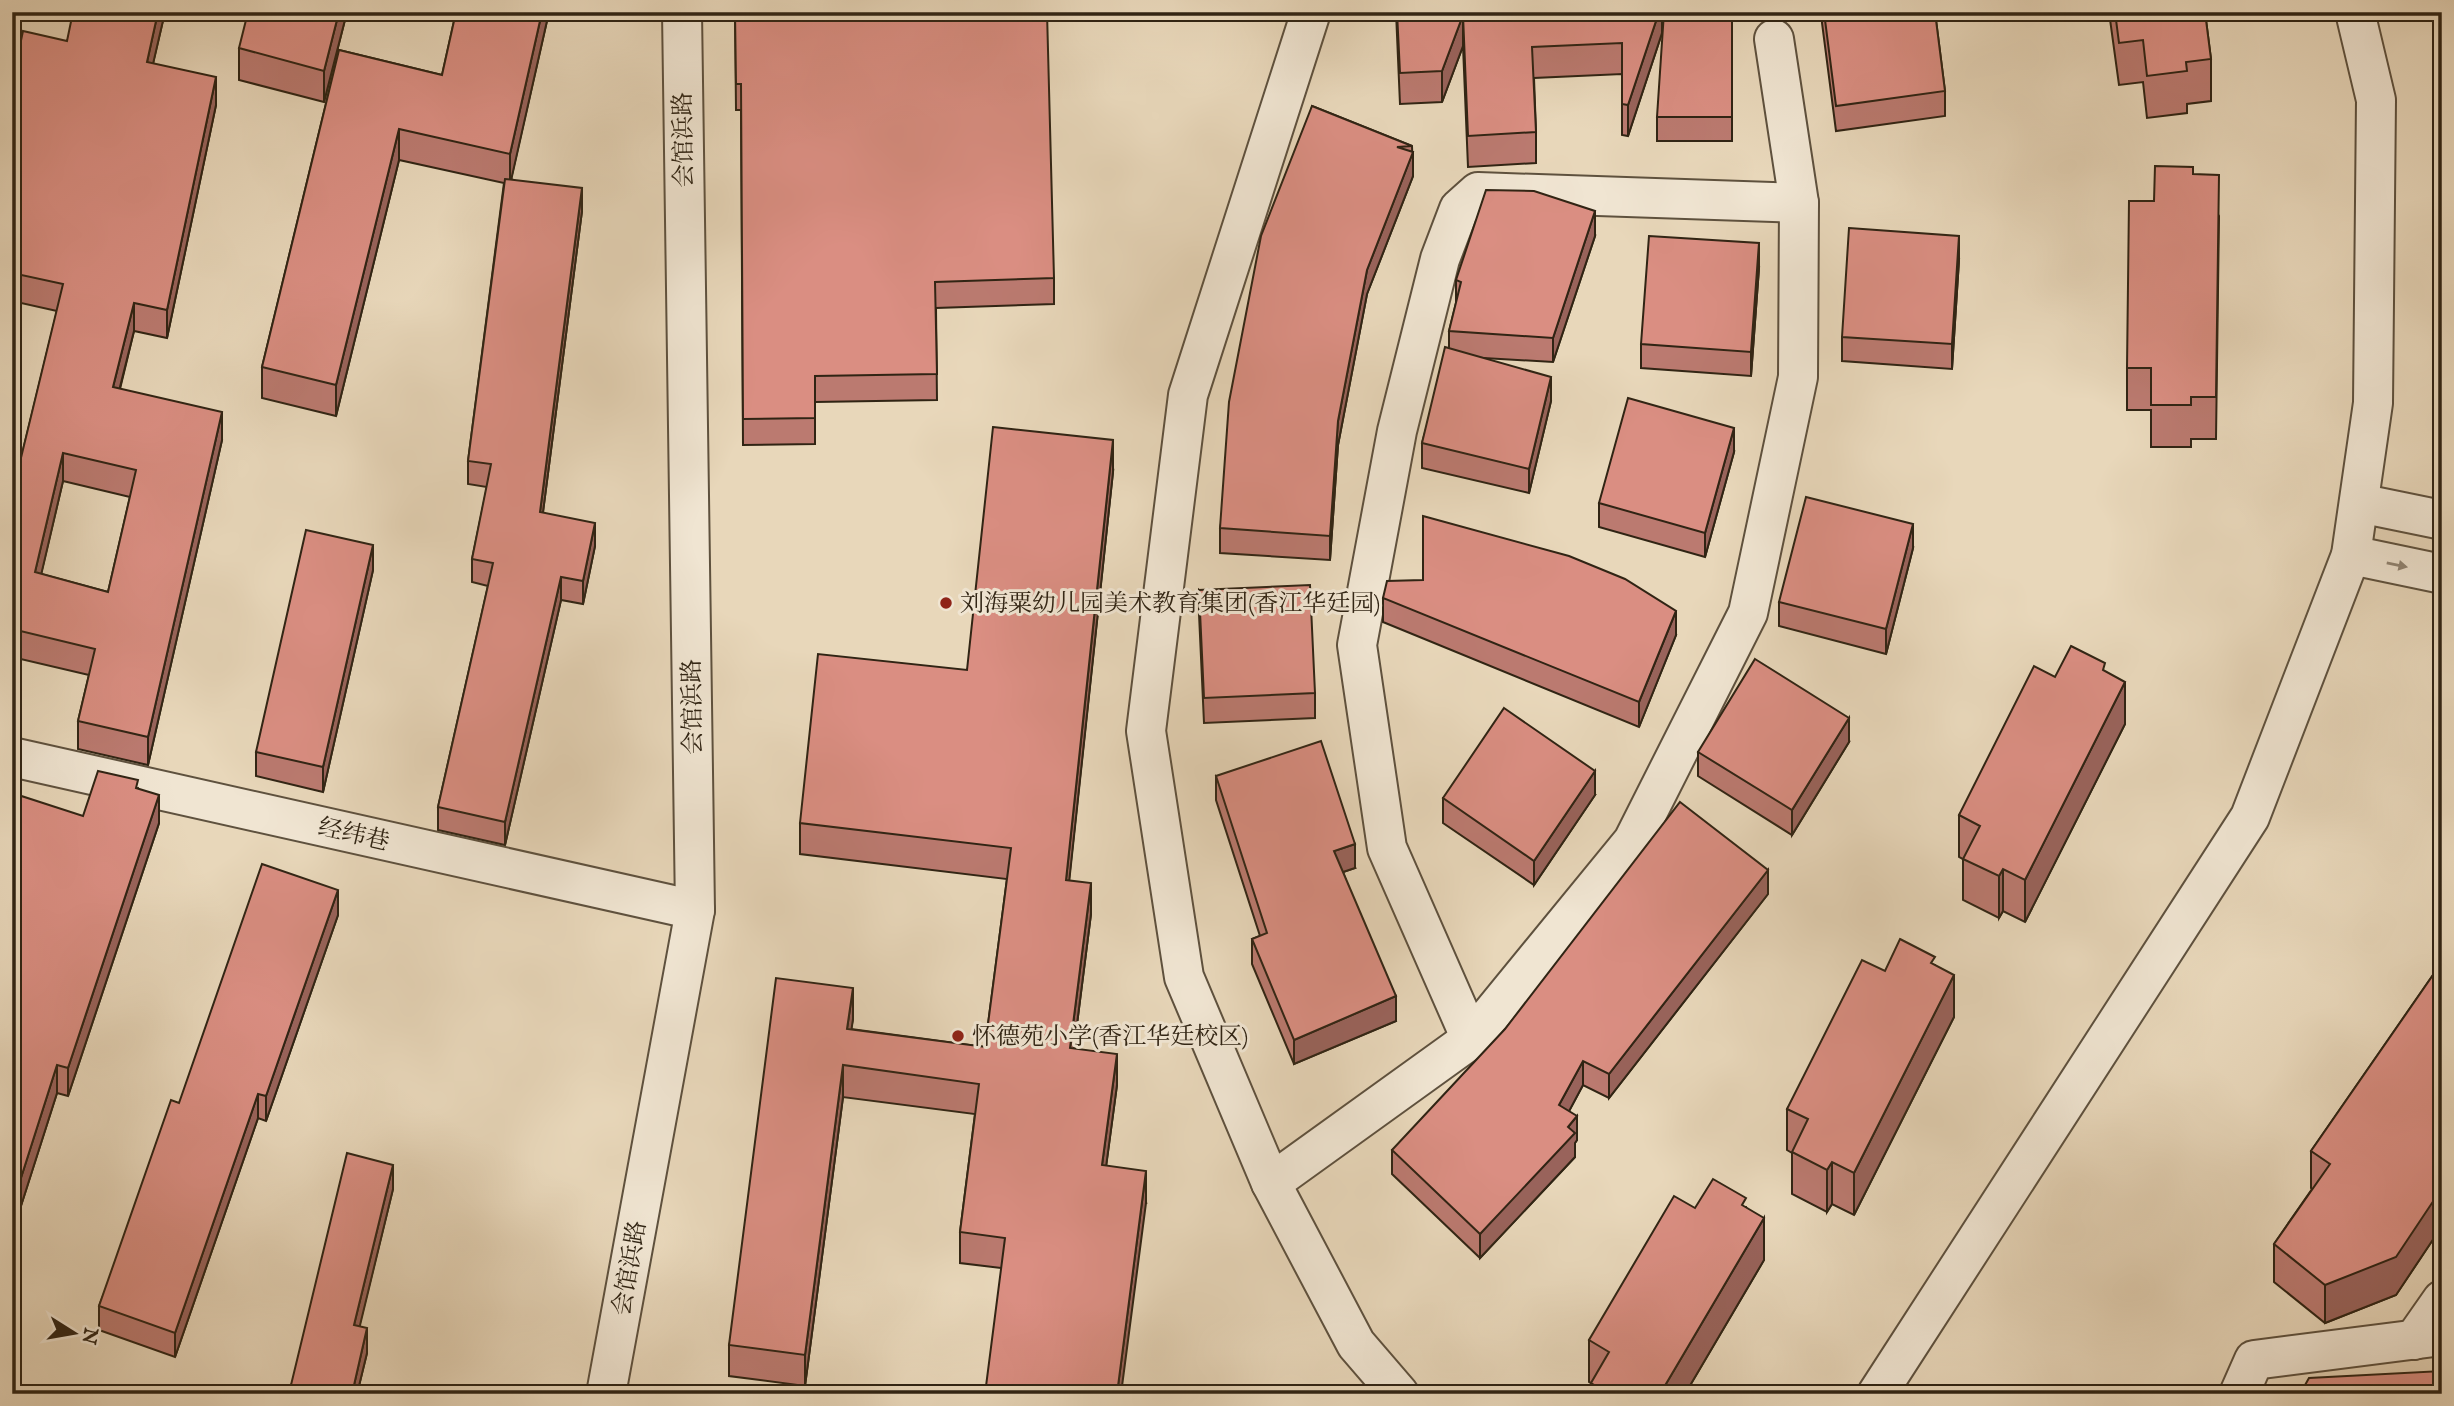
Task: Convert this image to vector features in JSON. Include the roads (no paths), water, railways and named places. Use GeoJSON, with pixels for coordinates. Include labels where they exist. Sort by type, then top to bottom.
{"type":"FeatureCollection","features":[{"type":"Feature","properties":{"kind":"street","name":"会馆浜路"},"geometry":{"type":"LineString","coordinates":[[606,1394],[695,911],[682,12]]}},
{"type":"Feature","properties":{"kind":"street"},"geometry":{"type":"LineString","coordinates":[[1311,12],[1188,395],[1146,731],[1184,977],[1271,1183],[1356,1344],[1398,1394]]}},
{"type":"Feature","properties":{"kind":"street"},"geometry":{"type":"LineString","coordinates":[[1877,1394],[2249,817],[2351,555],[2373,403],[2376,100],[2355,12]]}},
{"type":"Feature","properties":{"kind":"street"},"geometry":{"type":"LineString","coordinates":[[1271,1183],[1471,1039],[1633,841],[1748,612],[1798,377],[1799,203],[1774,39]]}},
{"type":"Feature","properties":{"kind":"street"},"geometry":{"type":"LineString","coordinates":[[1471,1039],[1387,848],[1357,645],[1397,431],[1440,259],[1459,209],[1478,192],[1799,203]]}},
{"type":"Feature","properties":{"kind":"street"},"geometry":{"type":"LineString","coordinates":[[2359,503],[2442,520]]}},
{"type":"Feature","properties":{"kind":"street"},"geometry":{"type":"LineString","coordinates":[[2351,555],[2442,574]]}},
{"type":"Feature","properties":{"kind":"street","name":"经纬巷"},"geometry":{"type":"LineString","coordinates":[[12,757],[695,911]]}},
{"type":"Feature","properties":{"kind":"street"},"geometry":{"type":"LineString","coordinates":[[2239,1394],[2254,1360],[2428,1338],[2442,1300]]}},
{"type":"Feature","properties":{"kind":"place","name":"刘海粟幼儿园美术教育集团(香江华廷园)"},"geometry":{"type":"Point","coordinates":[946,603]}},
{"type":"Feature","properties":{"kind":"place","name":"怀德苑小学(香江华廷校区)"},"geometry":{"type":"Point","coordinates":[958,1036]}}]}
